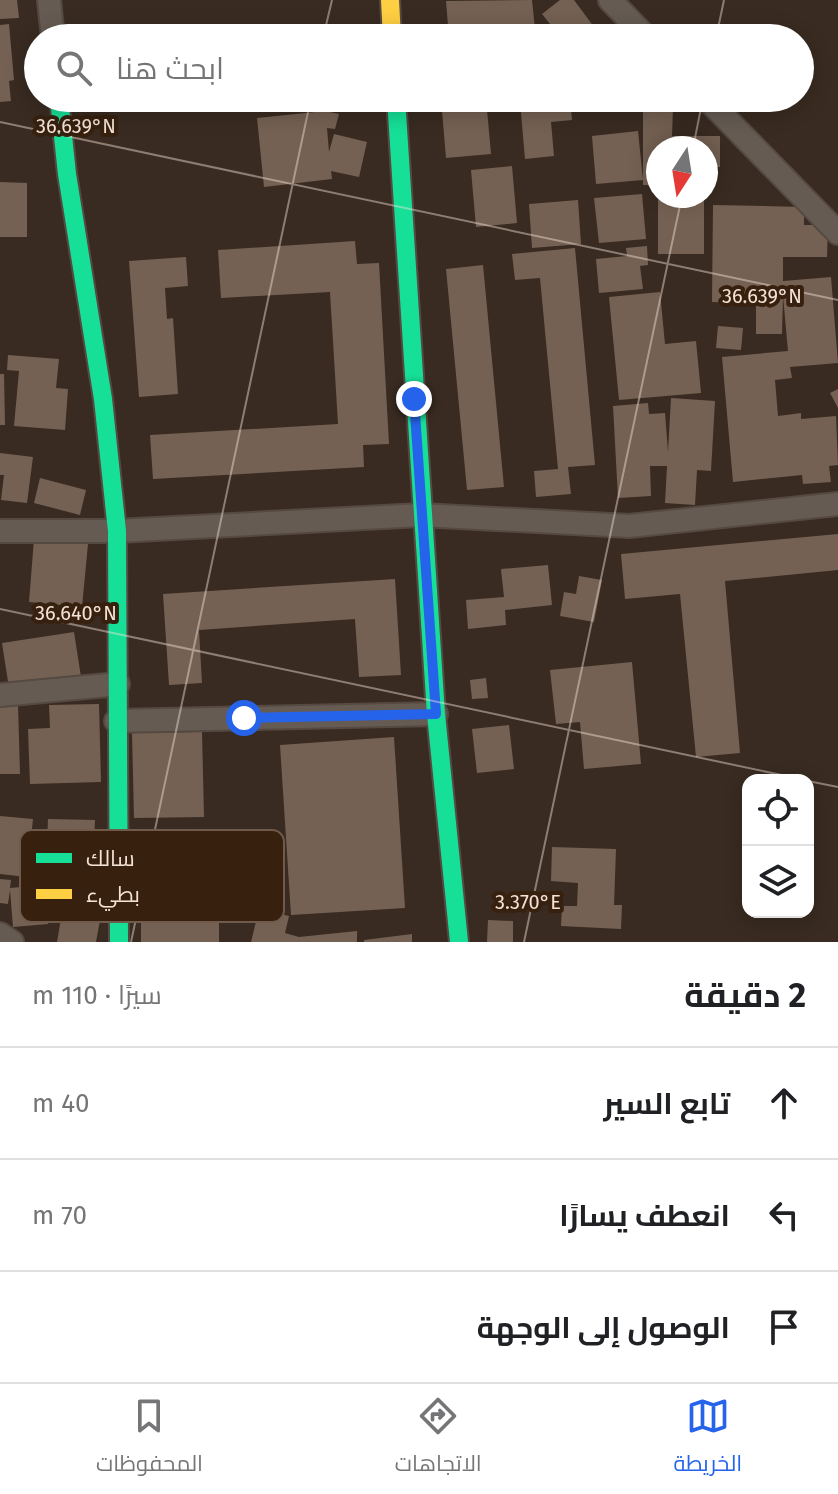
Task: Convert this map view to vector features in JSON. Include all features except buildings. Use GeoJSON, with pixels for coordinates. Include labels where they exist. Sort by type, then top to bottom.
{"type":"FeatureCollection","features":[{"type":"Feature","properties":{"kind":"main road"},"geometry":{"type":"LineString","coordinates":[[390,0],[391,24]]}},
{"type":"Feature","properties":{"kind":"main road"},"geometry":{"type":"LineString","coordinates":[[60,112],[67,174],[103,399],[117,531],[117,830]]}},
{"type":"Feature","properties":{"kind":"main road"},"geometry":{"type":"LineString","coordinates":[[397,112],[421,515],[436,714],[459,942]]}},
{"type":"Feature","properties":{"kind":"main road"},"geometry":{"type":"LineString","coordinates":[[119,922],[119,942]]}},
{"type":"Feature","properties":{"kind":"street"},"geometry":{"type":"LineString","coordinates":[[49,0],[52,24]]}},
{"type":"Feature","properties":{"kind":"street"},"geometry":{"type":"LineString","coordinates":[[610,0],[633,24]]}},
{"type":"Feature","properties":{"kind":"street"},"geometry":{"type":"LineString","coordinates":[[720,112],[838,233]]}},
{"type":"Feature","properties":{"kind":"street"},"geometry":{"type":"LineString","coordinates":[[0,531],[117,531],[421,515],[629,526],[838,504]]}},
{"type":"Feature","properties":{"kind":"street"},"geometry":{"type":"LineString","coordinates":[[0,695],[118,684]]}},
{"type":"Feature","properties":{"kind":"street"},"geometry":{"type":"LineString","coordinates":[[116,721],[436,714]]}},
{"type":"Feature","properties":{"kind":"street"},"geometry":{"type":"LineString","coordinates":[[0,934],[12,942]]}},
{"type":"Feature","properties":{"kind":"traffic: fast"},"geometry":{"type":"LineString","coordinates":[[60,112],[67,174],[103,399],[117,531],[118,830]]}},
{"type":"Feature","properties":{"kind":"traffic: fast"},"geometry":{"type":"LineString","coordinates":[[397,112],[436,714],[459,942]]}},
{"type":"Feature","properties":{"kind":"traffic: fast"},"geometry":{"type":"LineString","coordinates":[[119,922],[119,942]]}},
{"type":"Feature","properties":{"kind":"traffic: slow"},"geometry":{"type":"LineString","coordinates":[[390,0],[391,24]]}},
{"type":"Feature","properties":{"kind":"route"},"geometry":{"type":"LineString","coordinates":[[244,718],[436,714],[414,399]]}}]}
